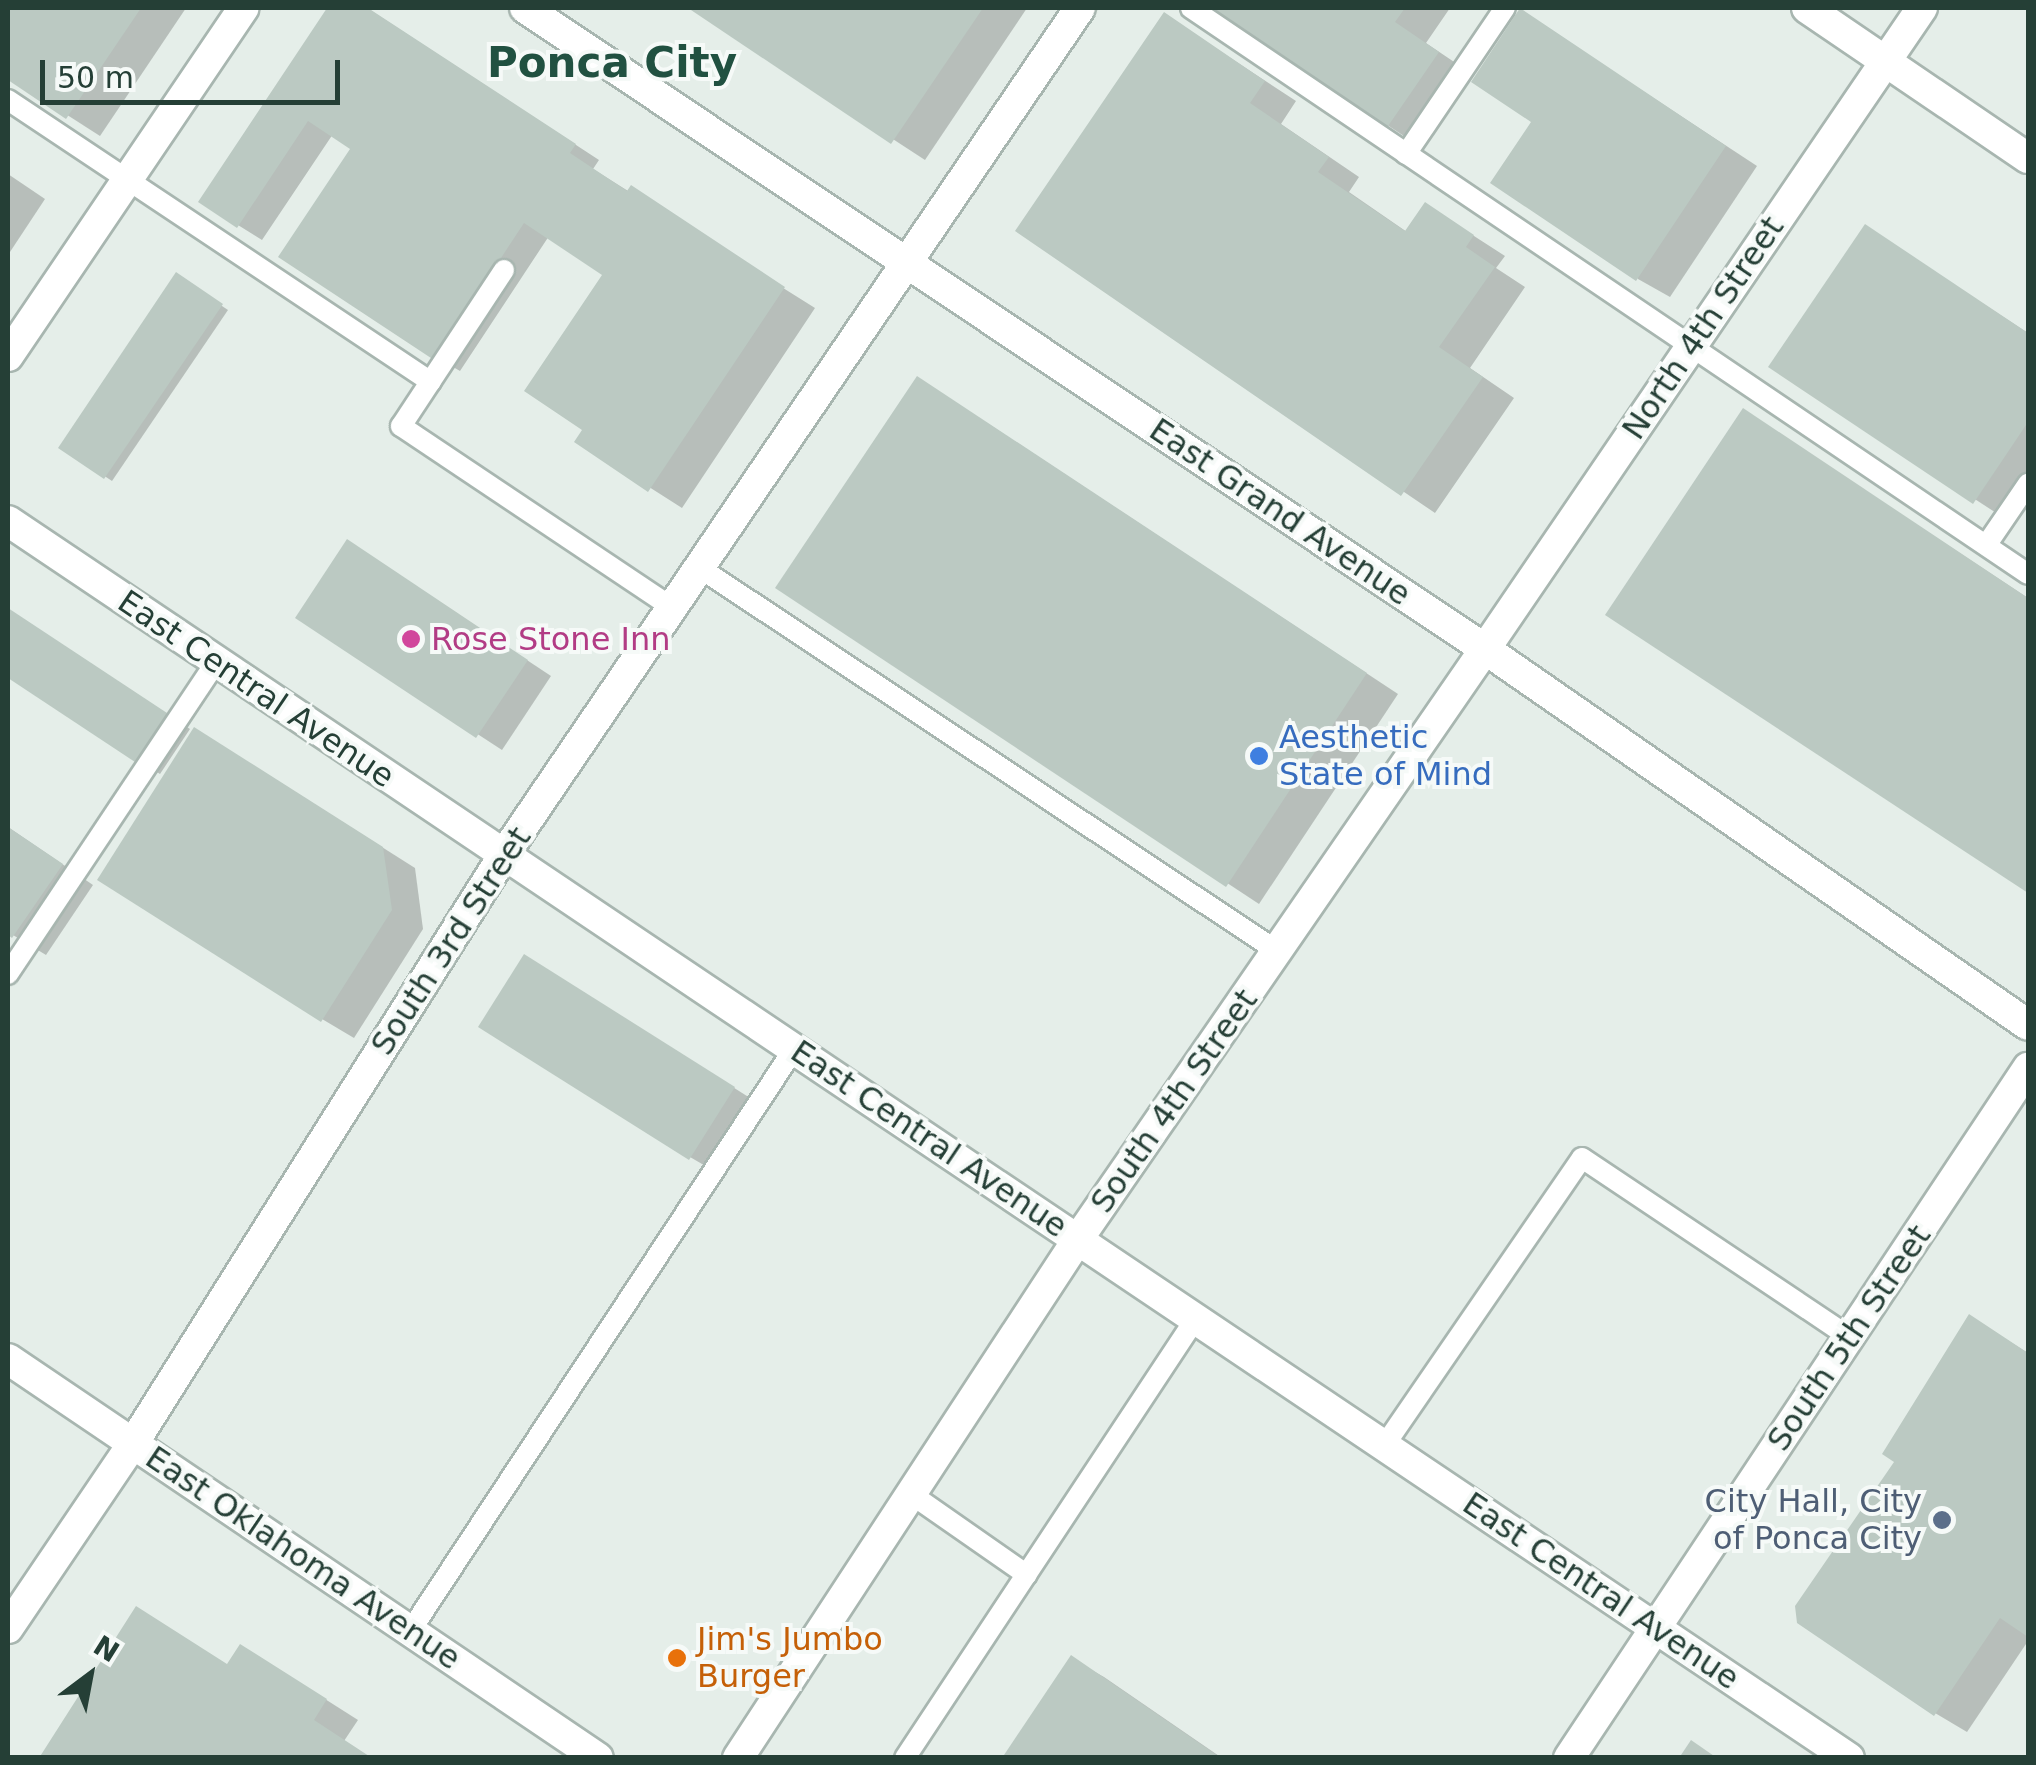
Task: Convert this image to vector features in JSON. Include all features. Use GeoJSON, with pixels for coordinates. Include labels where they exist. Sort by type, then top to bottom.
{"type":"FeatureCollection","features":[{"type":"Feature","properties":{"kind":"street"},"geometry":{"type":"LineString","coordinates":[[8,356],[244,8]]}},
{"type":"Feature","properties":{"kind":"street","name":"East Grand Avenue"},"geometry":{"type":"LineString","coordinates":[[525,8],[1485,649],[2028,1025]]}},
{"type":"Feature","properties":{"kind":"street","name":"South 3rd Street"},"geometry":{"type":"LineString","coordinates":[[8,1628],[134,1442],[505,853],[676,610],[1080,8]]}},
{"type":"Feature","properties":{"kind":"street"},"geometry":{"type":"LineString","coordinates":[[1807,8],[2028,158]]}},
{"type":"Feature","properties":{"kind":"street","name":"North 4th Street"},"geometry":{"type":"LineString","coordinates":[[1485,649],[1922,8]]}},
{"type":"Feature","properties":{"kind":"street","name":"East Central Avenue"},"geometry":{"type":"LineString","coordinates":[[8,522],[1850,1758]]}},
{"type":"Feature","properties":{"kind":"street","name":"South 4th Street"},"geometry":{"type":"LineString","coordinates":[[738,1758],[1078,1239],[1485,649]]}},
{"type":"Feature","properties":{"kind":"street","name":"South 5th Street"},"geometry":{"type":"LineString","coordinates":[[1570,1758],[2028,1068]]}},
{"type":"Feature","properties":{"kind":"street","name":"East Oklahoma Avenue"},"geometry":{"type":"LineString","coordinates":[[8,1359],[598,1758]]}},
{"type":"Feature","properties":{"kind":"lane"},"geometry":{"type":"LineString","coordinates":[[1191,8],[2028,574]]}},
{"type":"Feature","properties":{"kind":"lane"},"geometry":{"type":"LineString","coordinates":[[1406,154],[1504,8]]}},
{"type":"Feature","properties":{"kind":"lane"},"geometry":{"type":"LineString","coordinates":[[8,100],[431,382]]}},
{"type":"Feature","properties":{"kind":"lane"},"geometry":{"type":"LineString","coordinates":[[504,270],[402,426],[676,610]]}},
{"type":"Feature","properties":{"kind":"lane"},"geometry":{"type":"LineString","coordinates":[[1987,544],[2028,484]]}},
{"type":"Feature","properties":{"kind":"lane"},"geometry":{"type":"LineString","coordinates":[[703,570],[1277,951]]}},
{"type":"Feature","properties":{"kind":"lane"},"geometry":{"type":"LineString","coordinates":[[8,974],[215,664]]}},
{"type":"Feature","properties":{"kind":"lane"},"geometry":{"type":"LineString","coordinates":[[410,1630],[794,1049]]}},
{"type":"Feature","properties":{"kind":"lane"},"geometry":{"type":"LineString","coordinates":[[1384,1446],[1582,1158],[1849,1337]]}},
{"type":"Feature","properties":{"kind":"lane"},"geometry":{"type":"LineString","coordinates":[[906,1758],[1196,1318]]}},
{"type":"Feature","properties":{"kind":"lane"},"geometry":{"type":"LineString","coordinates":[[911,1494],[1027,1575]]}},
{"type":"Feature","properties":{"kind":"building"},"geometry":{"type":"Polygon","coordinates":[[[8,8],[141,8],[66,119],[8,80],[8,8]]]}},
{"type":"Feature","properties":{"kind":"building"},"geometry":{"type":"Polygon","coordinates":[[[327,8],[368,8],[576,144],[570,153],[627,191],[631,185],[785,287],[648,492],[574,442],[582,430],[524,391],[602,275],[524,223],[434,360],[278,257],[350,149],[308,121],[237,228],[198,202],[327,8]]]}},
{"type":"Feature","properties":{"kind":"building"},"geometry":{"type":"Polygon","coordinates":[[[688,8],[983,8],[891,144],[688,8]]]}},
{"type":"Feature","properties":{"kind":"building"},"geometry":{"type":"Polygon","coordinates":[[[1207,8],[1405,8],[1395,22],[1439,52],[1386,129],[1207,8]]]}},
{"type":"Feature","properties":{"kind":"building"},"geometry":{"type":"Polygon","coordinates":[[[1520,8],[1726,146],[1636,281],[1490,183],[1531,122],[1471,82],[1520,8]]]}},
{"type":"Feature","properties":{"kind":"building"},"geometry":{"type":"Polygon","coordinates":[[[1164,12],[1265,81],[1250,103],[1329,157],[1318,172],[1405,231],[1425,202],[1474,235],[1466,247],[1495,267],[1439,347],[1483,377],[1401,496],[1015,231],[1164,12]]]}},
{"type":"Feature","properties":{"kind":"building"},"geometry":{"type":"Polygon","coordinates":[[[1865,224],[2028,333],[2028,422],[1973,504],[1768,367],[1865,224]]]}},
{"type":"Feature","properties":{"kind":"building"},"geometry":{"type":"Polygon","coordinates":[[[176,272],[223,304],[104,479],[58,448],[176,272]]]}},
{"type":"Feature","properties":{"kind":"building"},"geometry":{"type":"Polygon","coordinates":[[[917,376],[1367,673],[1226,887],[775,588],[917,376]]]}},
{"type":"Feature","properties":{"kind":"building"},"geometry":{"type":"Polygon","coordinates":[[[1743,408],[2028,598],[2028,893],[1605,615],[1743,408]]]}},
{"type":"Feature","properties":{"kind":"building","name":"Rose Stone Inn"},"geometry":{"type":"Polygon","coordinates":[[[347,539],[528,660],[476,738],[295,618],[347,539]]]}},
{"type":"Feature","properties":{"kind":"building"},"geometry":{"type":"Polygon","coordinates":[[[8,608],[167,713],[135,762],[8,678],[8,608]]]}},
{"type":"Feature","properties":{"kind":"building"},"geometry":{"type":"Polygon","coordinates":[[[194,727],[383,847],[392,910],[321,1022],[97,880],[194,727]]]}},
{"type":"Feature","properties":{"kind":"building"},"geometry":{"type":"Polygon","coordinates":[[[8,827],[63,864],[12,938],[8,935],[8,827]]]}},
{"type":"Feature","properties":{"kind":"building"},"geometry":{"type":"Polygon","coordinates":[[[524,954],[735,1087],[689,1160],[478,1027],[524,954]]]}},
{"type":"Feature","properties":{"kind":"building","name":"City Hall, City of Ponca City"},"geometry":{"type":"Polygon","coordinates":[[[1969,1314],[2028,1353],[2028,1637],[2000,1618],[1934,1716],[1797,1623],[1795,1606],[1894,1462],[1882,1454],[1969,1314]]]}},
{"type":"Feature","properties":{"kind":"building"},"geometry":{"type":"Polygon","coordinates":[[[136,1606],[227,1664],[240,1644],[327,1699],[314,1720],[372,1758],[39,1758],[136,1606]]]}},
{"type":"Feature","properties":{"kind":"building"},"geometry":{"type":"Polygon","coordinates":[[[1071,1655],[1221,1758],[1002,1758],[1071,1655]]]}},
{"type":"Feature","properties":{"kind":"building"},"geometry":{"type":"Polygon","coordinates":[[[1691,1740],[1717,1758],[1679,1758],[1691,1740]]]}},
{"type":"Feature","properties":{"kind":"place","name":"Rose Stone Inn"},"geometry":{"type":"Point","coordinates":[411,639]}},
{"type":"Feature","properties":{"kind":"place","name":"Aesthetic State of Mind"},"geometry":{"type":"Point","coordinates":[1259,756]}},
{"type":"Feature","properties":{"kind":"place","name":"City Hall, City of Ponca City"},"geometry":{"type":"Point","coordinates":[1942,1520]}},
{"type":"Feature","properties":{"kind":"place","name":"Jim's Jumbo Burger"},"geometry":{"type":"Point","coordinates":[677,1658]}},
{"type":"Feature","properties":{"kind":"district","name":"Ponca City"},"geometry":{"type":"Point","coordinates":[612,63]}}]}
